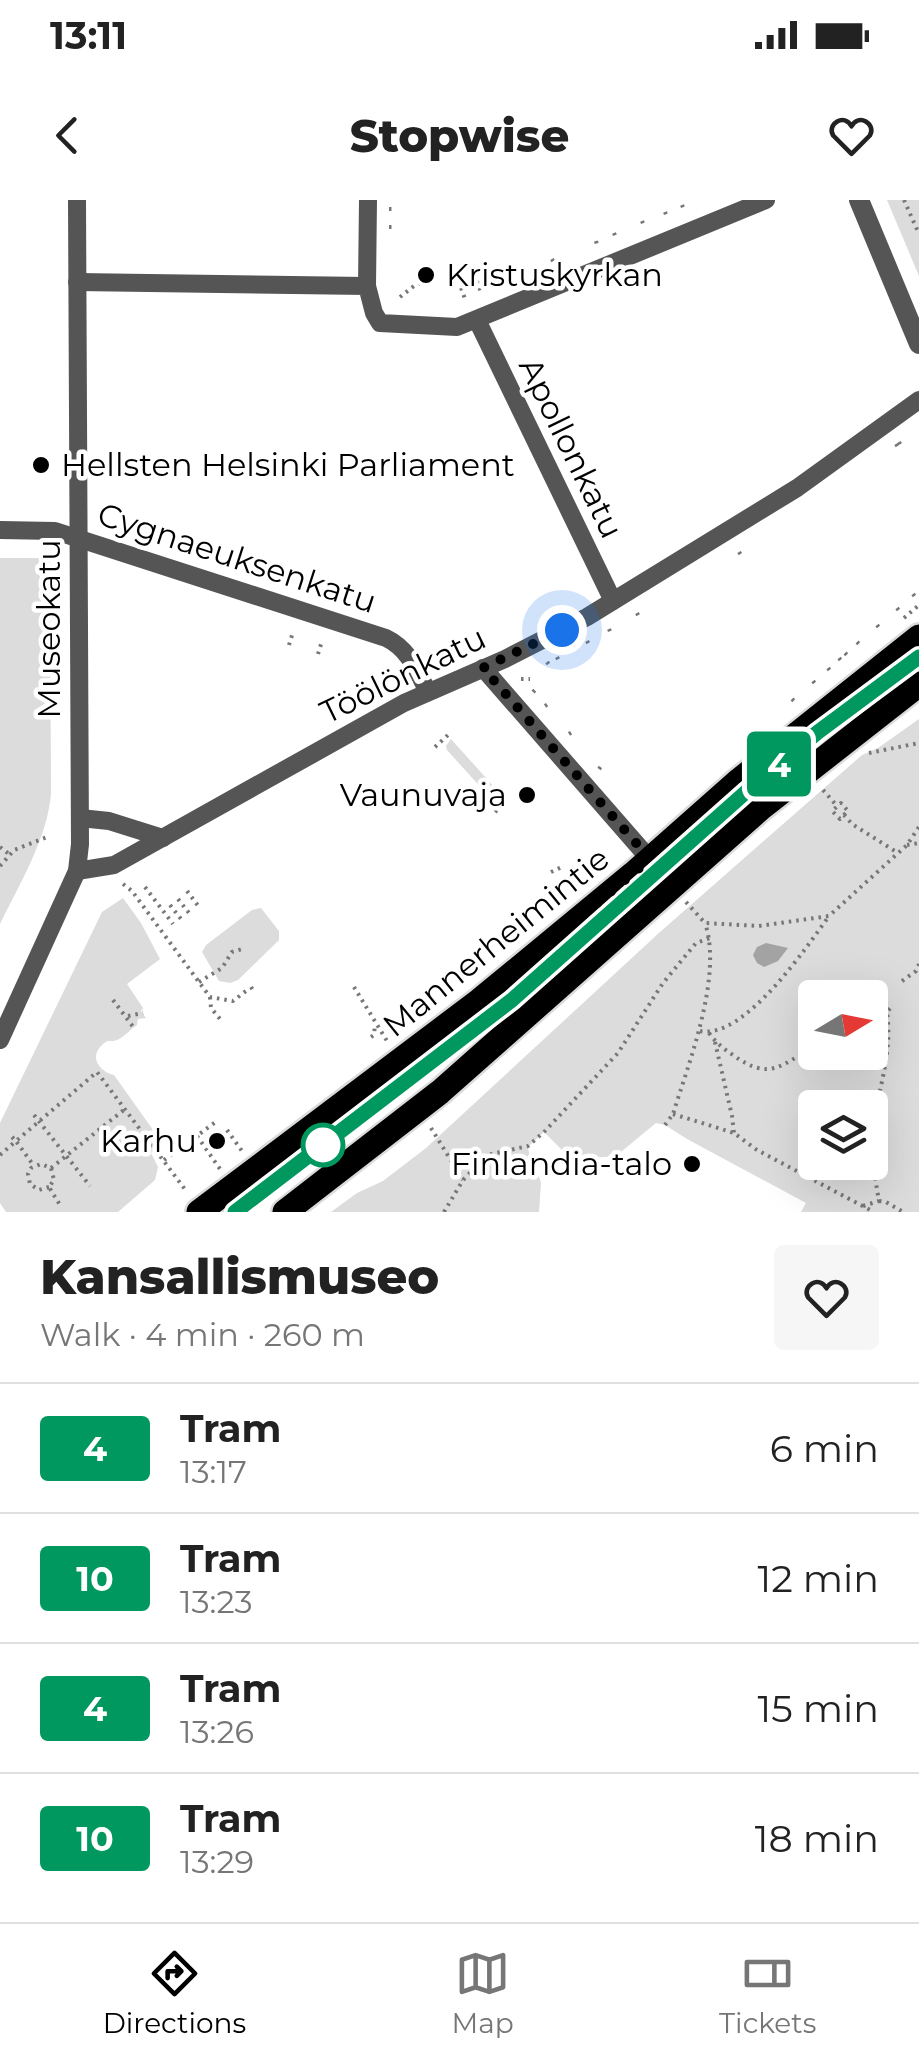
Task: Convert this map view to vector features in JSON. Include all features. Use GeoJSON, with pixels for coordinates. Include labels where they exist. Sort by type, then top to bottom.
{"type":"FeatureCollection","features":[{"type":"Feature","properties":{"kind":"main road","name":"Mannerheimintie"},"geometry":{"type":"LineString","coordinates":[[193,1202],[479,1001],[737,782],[919,636]]}},
{"type":"Feature","properties":{"kind":"main road"},"geometry":{"type":"LineString","coordinates":[[284,1212],[440,1092],[680,895],[762,808],[919,684]]}},
{"type":"Feature","properties":{"kind":"street","name":"Museokatu"},"geometry":{"type":"LineString","coordinates":[[0,1040],[9,1000],[77,870],[80,844],[77,200]]}},
{"type":"Feature","properties":{"kind":"street"},"geometry":{"type":"LineString","coordinates":[[368,200],[367,286],[380,323],[457,327],[766,200]]}},
{"type":"Feature","properties":{"kind":"street"},"geometry":{"type":"LineString","coordinates":[[859,200],[919,344]]}},
{"type":"Feature","properties":{"kind":"street"},"geometry":{"type":"LineString","coordinates":[[77,282],[367,286]]}},
{"type":"Feature","properties":{"kind":"street","name":"Apollonkatu"},"geometry":{"type":"LineString","coordinates":[[477,320],[612,601]]}},
{"type":"Feature","properties":{"kind":"street","name":"Töölönkatu"},"geometry":{"type":"LineString","coordinates":[[77,870],[114,865],[428,692],[557,632],[781,498],[919,400]]}},
{"type":"Feature","properties":{"kind":"street","name":"Cygnaeuksenkatu"},"geometry":{"type":"LineString","coordinates":[[0,530],[55,531],[386,638],[407,653],[428,692]]}},
{"type":"Feature","properties":{"kind":"street"},"geometry":{"type":"LineString","coordinates":[[483,668],[680,895]]}},
{"type":"Feature","properties":{"kind":"street"},"geometry":{"type":"LineString","coordinates":[[80,818],[110,820],[163,838]]}},
{"type":"Feature","properties":{"kind":"path"},"geometry":{"type":"LineString","coordinates":[[904,200],[919,234]]}},
{"type":"Feature","properties":{"kind":"path"},"geometry":{"type":"LineString","coordinates":[[493,274],[498,286]]}},
{"type":"Feature","properties":{"kind":"path"},"geometry":{"type":"LineString","coordinates":[[400,297],[426,280]]}},
{"type":"Feature","properties":{"kind":"path"},"geometry":{"type":"LineString","coordinates":[[477,281],[481,292]]}},
{"type":"Feature","properties":{"kind":"path"},"geometry":{"type":"LineString","coordinates":[[460,288],[464,298]]}},
{"type":"Feature","properties":{"kind":"path"},"geometry":{"type":"LineString","coordinates":[[45,574],[56,573]]}},
{"type":"Feature","properties":{"kind":"path"},"geometry":{"type":"LineString","coordinates":[[289,645],[293,632]]}},
{"type":"Feature","properties":{"kind":"path"},"geometry":{"type":"LineString","coordinates":[[318,654],[322,641]]}},
{"type":"Feature","properties":{"kind":"path"},"geometry":{"type":"LineString","coordinates":[[45,654],[56,654]]}},
{"type":"Feature","properties":{"kind":"path"},"geometry":{"type":"LineString","coordinates":[[522,679],[530,679]]}},
{"type":"Feature","properties":{"kind":"path"},"geometry":{"type":"LineString","coordinates":[[434,747],[448,736]]}},
{"type":"Feature","properties":{"kind":"path"},"geometry":{"type":"LineString","coordinates":[[863,754],[919,743]]}},
{"type":"Feature","properties":{"kind":"path"},"geometry":{"type":"LineString","coordinates":[[820,787],[848,812],[844,815],[852,824],[898,853]]}},
{"type":"Feature","properties":{"kind":"path"},"geometry":{"type":"LineString","coordinates":[[495,812],[506,801]]}},
{"type":"Feature","properties":{"kind":"path"},"geometry":{"type":"LineString","coordinates":[[699,1031],[709,1033],[724,1028],[752,1008],[784,978],[829,916],[898,853],[919,827]]}},
{"type":"Feature","properties":{"kind":"path"},"geometry":{"type":"LineString","coordinates":[[0,866],[14,850],[46,838]]}},
{"type":"Feature","properties":{"kind":"path"},"geometry":{"type":"LineString","coordinates":[[906,845],[919,843]]}},
{"type":"Feature","properties":{"kind":"path"},"geometry":{"type":"LineString","coordinates":[[0,847],[9,854]]}},
{"type":"Feature","properties":{"kind":"path"},"geometry":{"type":"LineString","coordinates":[[551,872],[564,866]]}},
{"type":"Feature","properties":{"kind":"path"},"geometry":{"type":"LineString","coordinates":[[124,884],[210,997],[220,1019]]}},
{"type":"Feature","properties":{"kind":"path"},"geometry":{"type":"LineString","coordinates":[[146,886],[172,924]]}},
{"type":"Feature","properties":{"kind":"path"},"geometry":{"type":"LineString","coordinates":[[187,892],[199,907]]}},
{"type":"Feature","properties":{"kind":"path"},"geometry":{"type":"LineString","coordinates":[[665,1124],[673,1114],[699,1031],[710,938],[705,923],[680,895]]}},
{"type":"Feature","properties":{"kind":"path"},"geometry":{"type":"LineString","coordinates":[[178,898],[189,913]]}},
{"type":"Feature","properties":{"kind":"path"},"geometry":{"type":"LineString","coordinates":[[170,904],[180,919]]}},
{"type":"Feature","properties":{"kind":"path"},"geometry":{"type":"LineString","coordinates":[[705,923],[759,926],[829,916]]}},
{"type":"Feature","properties":{"kind":"path"},"geometry":{"type":"LineString","coordinates":[[444,1212],[462,1180],[486,1155],[528,1146],[544,1132],[618,1053],[663,984],[696,943],[710,938]]}},
{"type":"Feature","properties":{"kind":"path"},"geometry":{"type":"LineString","coordinates":[[199,982],[222,968],[232,952],[242,950]]}},
{"type":"Feature","properties":{"kind":"path"},"geometry":{"type":"LineString","coordinates":[[902,981],[919,964]]}},
{"type":"Feature","properties":{"kind":"path"},"geometry":{"type":"LineString","coordinates":[[354,988],[387,1042]]}},
{"type":"Feature","properties":{"kind":"path"},"geometry":{"type":"LineString","coordinates":[[210,997],[233,1000],[250,990]]}},
{"type":"Feature","properties":{"kind":"path"},"geometry":{"type":"LineString","coordinates":[[112,1000],[134,1028]]}},
{"type":"Feature","properties":{"kind":"path"},"geometry":{"type":"LineString","coordinates":[[888,1011],[892,1005]]}},
{"type":"Feature","properties":{"kind":"path"},"geometry":{"type":"LineString","coordinates":[[125,1016],[143,1014]]}},
{"type":"Feature","properties":{"kind":"path"},"geometry":{"type":"LineString","coordinates":[[888,1020],[888,1046]]}},
{"type":"Feature","properties":{"kind":"path"},"geometry":{"type":"LineString","coordinates":[[371,1037],[375,1024]]}},
{"type":"Feature","properties":{"kind":"path"},"geometry":{"type":"LineString","coordinates":[[709,1033],[748,1066],[762,1070],[774,1069],[798,1056]]}},
{"type":"Feature","properties":{"kind":"path"},"geometry":{"type":"LineString","coordinates":[[715,1042],[734,1133]]}},
{"type":"Feature","properties":{"kind":"path"},"geometry":{"type":"LineString","coordinates":[[879,1201],[871,1159],[874,1117],[886,1070]]}},
{"type":"Feature","properties":{"kind":"path"},"geometry":{"type":"LineString","coordinates":[[0,1154],[97,1072],[193,1202]]}},
{"type":"Feature","properties":{"kind":"path"},"geometry":{"type":"LineString","coordinates":[[51,1168],[125,1108]]}},
{"type":"Feature","properties":{"kind":"path"},"geometry":{"type":"LineString","coordinates":[[673,1114],[734,1133],[757,1150],[874,1212]]}},
{"type":"Feature","properties":{"kind":"path"},"geometry":{"type":"LineString","coordinates":[[34,1115],[90,1186]]}},
{"type":"Feature","properties":{"kind":"path"},"geometry":{"type":"LineString","coordinates":[[164,1160],[217,1121]]}},
{"type":"Feature","properties":{"kind":"path"},"geometry":{"type":"LineString","coordinates":[[429,1125],[462,1180]]}},
{"type":"Feature","properties":{"kind":"path"},"geometry":{"type":"LineString","coordinates":[[227,1130],[243,1153]]}},
{"type":"Feature","properties":{"kind":"path"},"geometry":{"type":"LineString","coordinates":[[196,1136],[220,1168]]}},
{"type":"Feature","properties":{"kind":"path"},"geometry":{"type":"LineString","coordinates":[[14,1139],[34,1166]]}},
{"type":"Feature","properties":{"kind":"path"},"geometry":{"type":"LineString","coordinates":[[34,1166],[51,1168],[54,1180],[49,1187],[39,1190],[30,1184],[28,1174],[34,1166]]}},
{"type":"Feature","properties":{"kind":"path"},"geometry":{"type":"LineString","coordinates":[[49,1187],[60,1205]]}},
{"type":"Feature","properties":{"kind":"path"},"geometry":{"type":"LineString","coordinates":[[863,1206],[886,1202],[903,1212]]}},
{"type":"Feature","properties":{"kind":"shaded area"},"geometry":{"type":"Polygon","coordinates":[[[887,200],[919,200],[919,276],[887,200]]]}},
{"type":"Feature","properties":{"kind":"shaded area"},"geometry":{"type":"Polygon","coordinates":[[[0,558],[50,558],[51,794],[38,844],[0,924],[0,558]]]}},
{"type":"Feature","properties":{"kind":"shaded area"},"geometry":{"type":"Polygon","coordinates":[[[919,719],[919,1212],[801,1212],[806,1203],[656,1123],[616,1156],[592,1158],[562,1150],[544,1132],[528,1147],[541,1183],[539,1212],[331,1212],[357,1193],[383,1181],[426,1148],[660,932],[862,755],[919,719]]]}},
{"type":"Feature","properties":{"kind":"shaded area"},"geometry":{"type":"Polygon","coordinates":[[[451,739],[495,788],[484,791],[447,750],[451,739]]]}},
{"type":"Feature","properties":{"kind":"shaded area"},"geometry":{"type":"Polygon","coordinates":[[[123,898],[160,959],[127,984],[146,1018],[138,1019],[137,1025],[120,1039],[104,1043],[96,1059],[101,1068],[114,1075],[163,1144],[151,1153],[158,1167],[155,1180],[118,1212],[6,1212],[0,1203],[0,1123],[102,912],[123,898]]]}},
{"type":"Feature","properties":{"kind":"shaded area"},"geometry":{"type":"Polygon","coordinates":[[[261,908],[279,931],[279,940],[238,980],[219,981],[202,952],[206,945],[252,910],[261,908]]]}},
{"type":"Feature","properties":{"kind":"shaded area"},"geometry":{"type":"Polygon","coordinates":[[[766,943],[788,948],[778,961],[764,967],[753,955],[757,947],[766,943]]]}},
{"type":"Feature","properties":{"kind":"tram line"},"geometry":{"type":"LineString","coordinates":[[235,1212],[512,1000],[818,732],[919,657]]}},
{"type":"Feature","properties":{"kind":"tram line","name":"4"},"geometry":{"type":"LineString","coordinates":[[235,1212],[512,1000],[746,792],[856,702],[919,657]]}},
{"type":"Feature","properties":{"kind":"place","name":"Kristuskyrkan"},"geometry":{"type":"Point","coordinates":[426,275]}},
{"type":"Feature","properties":{"kind":"place","name":"Hellsten Helsinki Parliament"},"geometry":{"type":"Point","coordinates":[41,465]}},
{"type":"Feature","properties":{"kind":"place","name":"Vaunuvaja"},"geometry":{"type":"Point","coordinates":[527,795]}},
{"type":"Feature","properties":{"kind":"place","name":"Karhu"},"geometry":{"type":"Point","coordinates":[217,1141]}},
{"type":"Feature","properties":{"kind":"place","name":"Finlandia-talo"},"geometry":{"type":"Point","coordinates":[692,1164]}},
{"type":"Feature","properties":{"kind":"route"},"geometry":{"type":"LineString","coordinates":[[323,1145],[318,1123],[479,1001],[650,859],[483,668],[562,630]]}}]}
